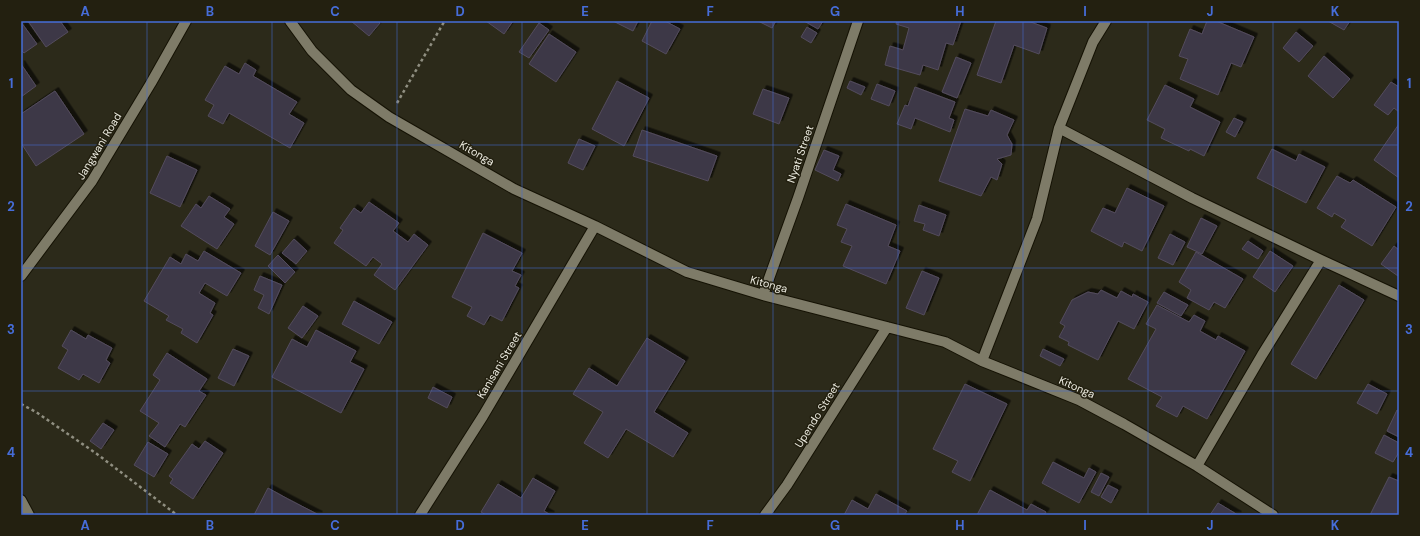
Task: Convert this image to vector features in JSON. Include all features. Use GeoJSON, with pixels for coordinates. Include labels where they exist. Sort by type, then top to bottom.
{"type":"FeatureCollection","features":[{"type":"Feature","properties":{"kind":"street","name":"Jangwani Road"},"geometry":{"type":"LineString","coordinates":[[21,276],[92,182],[151,84],[186,21]]}},
{"type":"Feature","properties":{"kind":"street","name":"Kitonga"},"geometry":{"type":"LineString","coordinates":[[290,21],[312,50],[351,90],[389,117],[514,188],[687,272],[763,295],[945,342],[982,361],[1079,400],[1197,466],[1273,515]]}},
{"type":"Feature","properties":{"kind":"street","name":"Nyati Street"},"geometry":{"type":"LineString","coordinates":[[763,295],[798,198],[858,21]]}},
{"type":"Feature","properties":{"kind":"street"},"geometry":{"type":"LineString","coordinates":[[982,361],[1037,219],[1059,128],[1093,42],[1106,21]]}},
{"type":"Feature","properties":{"kind":"street"},"geometry":{"type":"LineString","coordinates":[[1059,128],[1192,198],[1399,296]]}},
{"type":"Feature","properties":{"kind":"street","name":"Kanisani Street"},"geometry":{"type":"LineString","coordinates":[[420,515],[483,416],[595,226]]}},
{"type":"Feature","properties":{"kind":"street"},"geometry":{"type":"LineString","coordinates":[[1197,466],[1262,355],[1321,260]]}},
{"type":"Feature","properties":{"kind":"street","name":"Upendo Street"},"geometry":{"type":"LineString","coordinates":[[765,515],[787,485],[887,327]]}},
{"type":"Feature","properties":{"kind":"street"},"geometry":{"type":"LineString","coordinates":[[21,500],[29,515]]}},
{"type":"Feature","properties":{"kind":"path"},"geometry":{"type":"LineString","coordinates":[[389,117],[444,22]]}},
{"type":"Feature","properties":{"kind":"path"},"geometry":{"type":"LineString","coordinates":[[21,404],[36,412],[97,454],[177,515]]}},
{"type":"Feature","properties":{"kind":"building"},"geometry":{"type":"Polygon","coordinates":[[[28,21],[60,21],[68,32],[46,47],[28,21]]]}},
{"type":"Feature","properties":{"kind":"building"},"geometry":{"type":"Polygon","coordinates":[[[351,21],[378,21],[380,23],[369,36],[351,21]]]}},
{"type":"Feature","properties":{"kind":"building"},"geometry":{"type":"Polygon","coordinates":[[[486,21],[513,21],[504,34],[486,21]]]}},
{"type":"Feature","properties":{"kind":"building"},"geometry":{"type":"Polygon","coordinates":[[[613,21],[638,21],[633,31],[613,21]]]}},
{"type":"Feature","properties":{"kind":"building"},"geometry":{"type":"Polygon","coordinates":[[[652,21],[665,21],[680,29],[666,54],[642,41],[652,21]]]}},
{"type":"Feature","properties":{"kind":"building"},"geometry":{"type":"Polygon","coordinates":[[[758,21],[776,21],[772,28],[758,21]]]}},
{"type":"Feature","properties":{"kind":"building"},"geometry":{"type":"Polygon","coordinates":[[[804,21],[823,21],[818,29],[804,21]]]}},
{"type":"Feature","properties":{"kind":"building"},"geometry":{"type":"Polygon","coordinates":[[[897,21],[961,21],[953,45],[946,43],[938,70],[923,65],[920,75],[885,65],[890,46],[903,50],[909,28],[896,24],[897,21]]]}},
{"type":"Feature","properties":{"kind":"building"},"geometry":{"type":"Polygon","coordinates":[[[996,21],[1028,21],[1047,28],[1039,54],[1014,45],[1001,83],[977,75],[996,21]]]}},
{"type":"Feature","properties":{"kind":"building"},"geometry":{"type":"Polygon","coordinates":[[[1207,21],[1216,21],[1254,37],[1241,67],[1231,63],[1218,95],[1180,79],[1188,59],[1179,56],[1190,29],[1202,34],[1207,21]]]}},
{"type":"Feature","properties":{"kind":"building"},"geometry":{"type":"Polygon","coordinates":[[[1328,21],[1350,21],[1344,30],[1328,21]]]}},
{"type":"Feature","properties":{"kind":"building"},"geometry":{"type":"Polygon","coordinates":[[[21,22],[37,44],[24,53],[21,50],[21,22]]]}},
{"type":"Feature","properties":{"kind":"building"},"geometry":{"type":"Polygon","coordinates":[[[539,23],[549,30],[529,58],[519,52],[539,23]]]}},
{"type":"Feature","properties":{"kind":"building"},"geometry":{"type":"Polygon","coordinates":[[[807,27],[817,33],[811,43],[801,37],[807,27]]]}},
{"type":"Feature","properties":{"kind":"building"},"geometry":{"type":"Polygon","coordinates":[[[1296,32],[1313,46],[1299,62],[1283,48],[1296,32]]]}},
{"type":"Feature","properties":{"kind":"building"},"geometry":{"type":"Polygon","coordinates":[[[549,34],[576,52],[556,82],[529,64],[549,34]]]}},
{"type":"Feature","properties":{"kind":"building"},"geometry":{"type":"Polygon","coordinates":[[[1324,56],[1350,79],[1333,98],[1308,76],[1324,56]]]}},
{"type":"Feature","properties":{"kind":"building"},"geometry":{"type":"Polygon","coordinates":[[[956,57],[971,63],[957,98],[942,92],[956,57]]]}},
{"type":"Feature","properties":{"kind":"building"},"geometry":{"type":"Polygon","coordinates":[[[245,63],[256,70],[253,76],[297,102],[289,114],[304,123],[290,148],[229,113],[223,124],[208,116],[214,105],[205,100],[225,66],[239,74],[245,63]]]}},
{"type":"Feature","properties":{"kind":"building"},"geometry":{"type":"Polygon","coordinates":[[[21,64],[36,86],[21,97],[21,64]]]}},
{"type":"Feature","properties":{"kind":"building"},"geometry":{"type":"Polygon","coordinates":[[[617,81],[649,98],[624,146],[592,129],[617,81]]]}},
{"type":"Feature","properties":{"kind":"building"},"geometry":{"type":"Polygon","coordinates":[[[850,81],[865,87],[861,95],[847,88],[850,81]]]}},
{"type":"Feature","properties":{"kind":"building"},"geometry":{"type":"Polygon","coordinates":[[[1391,82],[1399,87],[1399,112],[1394,108],[1388,115],[1374,105],[1391,82]]]}},
{"type":"Feature","properties":{"kind":"building"},"geometry":{"type":"Polygon","coordinates":[[[877,84],[895,91],[889,106],[871,99],[877,84]]]}},
{"type":"Feature","properties":{"kind":"building"},"geometry":{"type":"Polygon","coordinates":[[[1165,85],[1194,99],[1190,107],[1220,122],[1204,156],[1161,138],[1165,129],[1147,120],[1165,85]]]}},
{"type":"Feature","properties":{"kind":"building"},"geometry":{"type":"Polygon","coordinates":[[[915,87],[955,102],[949,118],[954,120],[950,132],[915,118],[911,129],[897,124],[905,105],[908,106],[915,87]]]}},
{"type":"Feature","properties":{"kind":"building"},"geometry":{"type":"Polygon","coordinates":[[[763,89],[789,98],[779,124],[753,114],[763,89]]]}},
{"type":"Feature","properties":{"kind":"building"},"geometry":{"type":"Polygon","coordinates":[[[55,91],[84,134],[36,166],[21,143],[21,114],[55,91]]]}},
{"type":"Feature","properties":{"kind":"building"},"geometry":{"type":"Polygon","coordinates":[[[965,109],[988,116],[991,110],[1014,120],[1007,135],[1012,144],[1011,155],[997,159],[1002,164],[997,180],[991,177],[981,196],[939,181],[965,109]]]}},
{"type":"Feature","properties":{"kind":"building"},"geometry":{"type":"Polygon","coordinates":[[[1234,118],[1243,122],[1235,137],[1226,132],[1234,118]]]}},
{"type":"Feature","properties":{"kind":"building"},"geometry":{"type":"Polygon","coordinates":[[[1399,124],[1399,178],[1374,160],[1399,124]]]}},
{"type":"Feature","properties":{"kind":"building"},"geometry":{"type":"Polygon","coordinates":[[[642,130],[717,156],[708,181],[633,156],[642,130]]]}},
{"type":"Feature","properties":{"kind":"building"},"geometry":{"type":"Polygon","coordinates":[[[579,139],[595,146],[583,170],[568,163],[579,139]]]}},
{"type":"Feature","properties":{"kind":"building"},"geometry":{"type":"Polygon","coordinates":[[[1272,149],[1296,161],[1299,154],[1325,167],[1306,203],[1257,178],[1272,149]]]}},
{"type":"Feature","properties":{"kind":"building"},"geometry":{"type":"Polygon","coordinates":[[[824,150],[839,156],[833,170],[841,174],[838,181],[815,170],[824,150]]]}},
{"type":"Feature","properties":{"kind":"building"},"geometry":{"type":"Polygon","coordinates":[[[167,156],[197,170],[180,207],[150,193],[167,156]]]}},
{"type":"Feature","properties":{"kind":"building"},"geometry":{"type":"Polygon","coordinates":[[[1337,176],[1350,183],[1353,180],[1396,207],[1372,246],[1341,227],[1346,220],[1334,213],[1332,217],[1317,208],[1337,176]]]}},
{"type":"Feature","properties":{"kind":"building"},"geometry":{"type":"Polygon","coordinates":[[[1127,188],[1164,206],[1142,251],[1124,242],[1122,247],[1091,231],[1103,208],[1115,213],[1127,188]]]}},
{"type":"Feature","properties":{"kind":"building"},"geometry":{"type":"Polygon","coordinates":[[[209,196],[230,209],[224,217],[234,224],[217,249],[181,226],[196,204],[201,208],[209,196]]]}},
{"type":"Feature","properties":{"kind":"building"},"geometry":{"type":"Polygon","coordinates":[[[369,202],[399,223],[393,231],[408,242],[414,234],[428,245],[395,290],[374,275],[382,264],[373,257],[366,266],[334,243],[343,230],[340,228],[354,208],[361,213],[369,202]]]}},
{"type":"Feature","properties":{"kind":"building"},"geometry":{"type":"Polygon","coordinates":[[[846,204],[896,225],[888,246],[900,251],[886,284],[843,266],[852,246],[841,242],[847,229],[837,225],[846,204]]]}},
{"type":"Feature","properties":{"kind":"building"},"geometry":{"type":"Polygon","coordinates":[[[919,205],[946,215],[939,236],[923,230],[925,224],[914,221],[919,205]]]}},
{"type":"Feature","properties":{"kind":"building"},"geometry":{"type":"Polygon","coordinates":[[[273,212],[289,221],[270,255],[255,246],[273,212]]]}},
{"type":"Feature","properties":{"kind":"building"},"geometry":{"type":"Polygon","coordinates":[[[1201,218],[1217,226],[1202,254],[1187,247],[1201,218]]]}},
{"type":"Feature","properties":{"kind":"building"},"geometry":{"type":"Polygon","coordinates":[[[483,233],[522,253],[512,271],[521,275],[515,286],[519,288],[502,321],[490,315],[484,325],[467,316],[472,307],[452,297],[483,233]]]}},
{"type":"Feature","properties":{"kind":"building"},"geometry":{"type":"Polygon","coordinates":[[[1170,234],[1185,242],[1173,265],[1158,258],[1170,234]]]}},
{"type":"Feature","properties":{"kind":"building"},"geometry":{"type":"Polygon","coordinates":[[[294,239],[307,251],[296,264],[282,253],[294,239]]]}},
{"type":"Feature","properties":{"kind":"building"},"geometry":{"type":"Polygon","coordinates":[[[1248,241],[1263,251],[1258,259],[1242,249],[1248,241]]]}},
{"type":"Feature","properties":{"kind":"building"},"geometry":{"type":"Polygon","coordinates":[[[1394,246],[1399,250],[1398,276],[1381,264],[1394,246]]]}},
{"type":"Feature","properties":{"kind":"building"},"geometry":{"type":"Polygon","coordinates":[[[204,251],[241,273],[227,296],[205,283],[199,293],[215,303],[210,313],[213,315],[197,343],[181,333],[183,329],[166,320],[169,316],[144,301],[170,257],[181,264],[186,254],[198,261],[204,251]]]}},
{"type":"Feature","properties":{"kind":"building"},"geometry":{"type":"Polygon","coordinates":[[[1270,251],[1293,266],[1275,292],[1253,277],[1270,251]]]}},
{"type":"Feature","properties":{"kind":"building"},"geometry":{"type":"Polygon","coordinates":[[[1196,252],[1243,279],[1225,308],[1214,302],[1209,310],[1187,298],[1191,290],[1179,282],[1196,252]]]}},
{"type":"Feature","properties":{"kind":"building"},"geometry":{"type":"Polygon","coordinates":[[[278,255],[295,272],[285,283],[268,266],[278,255]]]}},
{"type":"Feature","properties":{"kind":"building"},"geometry":{"type":"Polygon","coordinates":[[[922,271],[939,278],[924,315],[906,308],[922,271]]]}},
{"type":"Feature","properties":{"kind":"building"},"geometry":{"type":"Polygon","coordinates":[[[260,276],[282,285],[269,314],[258,308],[264,295],[254,290],[260,276]]]}},
{"type":"Feature","properties":{"kind":"building"},"geometry":{"type":"Polygon","coordinates":[[[1339,285],[1364,300],[1316,379],[1291,364],[1339,285]]]}},
{"type":"Feature","properties":{"kind":"building"},"geometry":{"type":"Polygon","coordinates":[[[1101,290],[1117,298],[1121,291],[1132,297],[1133,294],[1148,302],[1134,329],[1118,321],[1098,360],[1068,345],[1069,342],[1059,337],[1065,326],[1060,323],[1072,300],[1088,292],[1098,294],[1101,290]]]}},
{"type":"Feature","properties":{"kind":"building"},"geometry":{"type":"Polygon","coordinates":[[[1164,292],[1188,305],[1181,316],[1157,303],[1164,292]]]}},
{"type":"Feature","properties":{"kind":"building"},"geometry":{"type":"Polygon","coordinates":[[[354,301],[392,322],[379,344],[342,324],[354,301]]]}},
{"type":"Feature","properties":{"kind":"building"},"geometry":{"type":"Polygon","coordinates":[[[1157,305],[1189,322],[1194,315],[1205,321],[1200,331],[1216,340],[1218,336],[1245,351],[1207,419],[1183,406],[1177,417],[1156,406],[1162,397],[1128,379],[1156,329],[1146,324],[1157,305]]]}},
{"type":"Feature","properties":{"kind":"building"},"geometry":{"type":"Polygon","coordinates":[[[303,306],[318,316],[302,338],[288,328],[303,306]]]}},
{"type":"Feature","properties":{"kind":"building"},"geometry":{"type":"Polygon","coordinates":[[[71,330],[86,339],[88,335],[112,348],[106,360],[110,363],[99,383],[83,374],[79,380],[58,368],[68,350],[62,346],[71,330]]]}},
{"type":"Feature","properties":{"kind":"building"},"geometry":{"type":"Polygon","coordinates":[[[316,330],[356,351],[350,362],[364,369],[341,413],[272,377],[292,339],[307,347],[316,330]]]}},
{"type":"Feature","properties":{"kind":"building"},"geometry":{"type":"Polygon","coordinates":[[[647,338],[685,361],[654,412],[688,433],[673,457],[626,429],[608,458],[584,443],[603,412],[573,394],[589,368],[617,386],[647,338]]]}},
{"type":"Feature","properties":{"kind":"building"},"geometry":{"type":"Polygon","coordinates":[[[233,349],[249,356],[234,386],[218,378],[233,349]]]}},
{"type":"Feature","properties":{"kind":"building"},"geometry":{"type":"Polygon","coordinates":[[[1043,349],[1064,359],[1060,366],[1040,356],[1043,349]]]}},
{"type":"Feature","properties":{"kind":"building"},"geometry":{"type":"Polygon","coordinates":[[[167,353],[207,379],[199,391],[206,395],[185,427],[180,424],[165,447],[149,436],[159,423],[140,411],[160,380],[153,375],[167,353]]]}},
{"type":"Feature","properties":{"kind":"building"},"geometry":{"type":"Polygon","coordinates":[[[965,384],[1007,404],[970,481],[952,472],[958,461],[933,449],[965,384]]]}},
{"type":"Feature","properties":{"kind":"building"},"geometry":{"type":"Polygon","coordinates":[[[1368,384],[1387,394],[1377,414],[1357,403],[1368,384]]]}},
{"type":"Feature","properties":{"kind":"building"},"geometry":{"type":"Polygon","coordinates":[[[433,387],[452,397],[447,408],[428,398],[433,387]]]}},
{"type":"Feature","properties":{"kind":"building"},"geometry":{"type":"Polygon","coordinates":[[[1397,410],[1399,411],[1399,437],[1387,431],[1397,410]]]}},
{"type":"Feature","properties":{"kind":"building"},"geometry":{"type":"Polygon","coordinates":[[[103,423],[114,430],[101,449],[90,441],[103,423]]]}},
{"type":"Feature","properties":{"kind":"building"},"geometry":{"type":"Polygon","coordinates":[[[1384,435],[1399,443],[1399,452],[1393,462],[1375,453],[1384,435]]]}},
{"type":"Feature","properties":{"kind":"building"},"geometry":{"type":"Polygon","coordinates":[[[205,441],[223,453],[193,499],[170,483],[173,479],[169,476],[192,444],[199,449],[205,441]]]}},
{"type":"Feature","properties":{"kind":"building"},"geometry":{"type":"Polygon","coordinates":[[[148,442],[168,454],[154,477],[134,465],[148,442]]]}},
{"type":"Feature","properties":{"kind":"building"},"geometry":{"type":"Polygon","coordinates":[[[1053,462],[1084,478],[1089,468],[1096,472],[1079,503],[1042,483],[1053,462]]]}},
{"type":"Feature","properties":{"kind":"building"},"geometry":{"type":"Polygon","coordinates":[[[1101,473],[1109,477],[1099,496],[1091,492],[1101,473]]]}},
{"type":"Feature","properties":{"kind":"building"},"geometry":{"type":"Polygon","coordinates":[[[1389,477],[1399,481],[1399,515],[1370,515],[1389,477]]]}},
{"type":"Feature","properties":{"kind":"building"},"geometry":{"type":"Polygon","coordinates":[[[533,478],[555,491],[544,511],[551,515],[486,515],[481,512],[498,484],[521,498],[533,478]]]}},
{"type":"Feature","properties":{"kind":"building"},"geometry":{"type":"Polygon","coordinates":[[[1108,485],[1118,490],[1111,503],[1101,497],[1108,485]]]}},
{"type":"Feature","properties":{"kind":"building"},"geometry":{"type":"Polygon","coordinates":[[[268,488],[288,499],[319,515],[254,515],[268,488]]]}},
{"type":"Feature","properties":{"kind":"building"},"geometry":{"type":"Polygon","coordinates":[[[990,490],[1027,510],[1031,504],[1046,512],[1044,515],[977,515],[990,490]]]}},
{"type":"Feature","properties":{"kind":"building"},"geometry":{"type":"Polygon","coordinates":[[[876,494],[907,511],[904,515],[844,515],[852,500],[868,509],[876,494]]]}},
{"type":"Feature","properties":{"kind":"building"},"geometry":{"type":"Polygon","coordinates":[[[1218,503],[1238,515],[1210,515],[1218,503]]]}}]}
